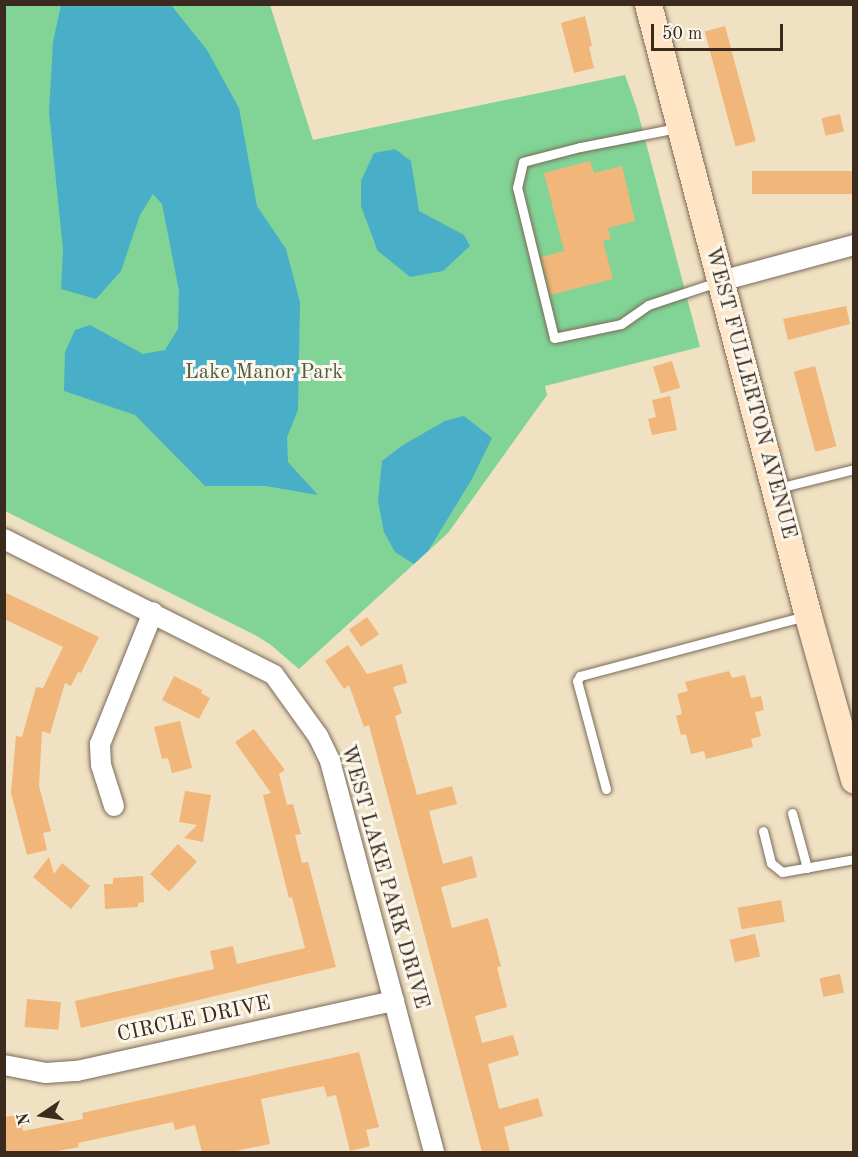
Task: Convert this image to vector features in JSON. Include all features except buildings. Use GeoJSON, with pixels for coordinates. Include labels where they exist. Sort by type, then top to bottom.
{"type":"FeatureCollection","features":[{"type":"Feature","properties":{"kind":"street","name":"WEST FULLERTON AVENUE"},"geometry":{"type":"LineString","coordinates":[[648,4],[808,616],[847,729],[854,780]]}},
{"type":"Feature","properties":{"kind":"street"},"geometry":{"type":"LineString","coordinates":[[721,281],[854,245]]}},
{"type":"Feature","properties":{"kind":"street","name":"WEST LAKE PARK DRIVE"},"geometry":{"type":"LineString","coordinates":[[4,539],[153,612],[274,675],[318,736],[330,761],[434,1152]]}},
{"type":"Feature","properties":{"kind":"street"},"geometry":{"type":"LineString","coordinates":[[114,806],[101,765],[100,744],[153,612]]}},
{"type":"Feature","properties":{"kind":"street","name":"CIRCLE DRIVE"},"geometry":{"type":"LineString","coordinates":[[4,1065],[46,1073],[76,1071],[394,1001]]}},
{"type":"Feature","properties":{"kind":"lane"},"geometry":{"type":"LineString","coordinates":[[679,128],[580,147],[523,162],[517,187],[554,338],[621,324],[648,305],[721,281]]}},
{"type":"Feature","properties":{"kind":"lane"},"geometry":{"type":"LineString","coordinates":[[775,489],[854,469]]}},
{"type":"Feature","properties":{"kind":"lane"},"geometry":{"type":"LineString","coordinates":[[606,789],[577,681],[580,676],[808,616]]}},
{"type":"Feature","properties":{"kind":"lane"},"geometry":{"type":"LineString","coordinates":[[792,813],[807,868]]}},
{"type":"Feature","properties":{"kind":"lane"},"geometry":{"type":"LineString","coordinates":[[763,831],[768,854],[777,870],[782,872],[854,859]]}},
{"type":"Feature","properties":{"kind":"green space","name":"Lake Manor Park"},"geometry":{"type":"Polygon","coordinates":[[[4,5],[270,5],[313,140],[625,75],[637,109],[700,347],[545,386],[547,395],[448,533],[299,669],[271,645],[255,635],[5,511],[4,5]]]}},
{"type":"Feature","properties":{"kind":"water"},"geometry":{"type":"Polygon","coordinates":[[[61,5],[171,5],[207,50],[239,108],[257,206],[286,249],[300,302],[298,410],[287,437],[288,462],[318,495],[266,486],[205,486],[135,415],[64,391],[65,352],[75,330],[90,325],[143,354],[165,350],[178,329],[179,291],[162,204],[153,194],[140,215],[121,271],[96,299],[61,289],[63,250],[49,112],[53,42],[61,5]]]}},
{"type":"Feature","properties":{"kind":"water"},"geometry":{"type":"Polygon","coordinates":[[[395,149],[411,161],[419,211],[464,235],[470,246],[443,271],[410,277],[377,250],[361,206],[361,181],[374,153],[395,149]]]}},
{"type":"Feature","properties":{"kind":"water"},"geometry":{"type":"Polygon","coordinates":[[[464,416],[492,438],[472,479],[428,551],[414,564],[395,552],[384,532],[378,501],[382,461],[403,445],[445,421],[464,416]]]}}]}
